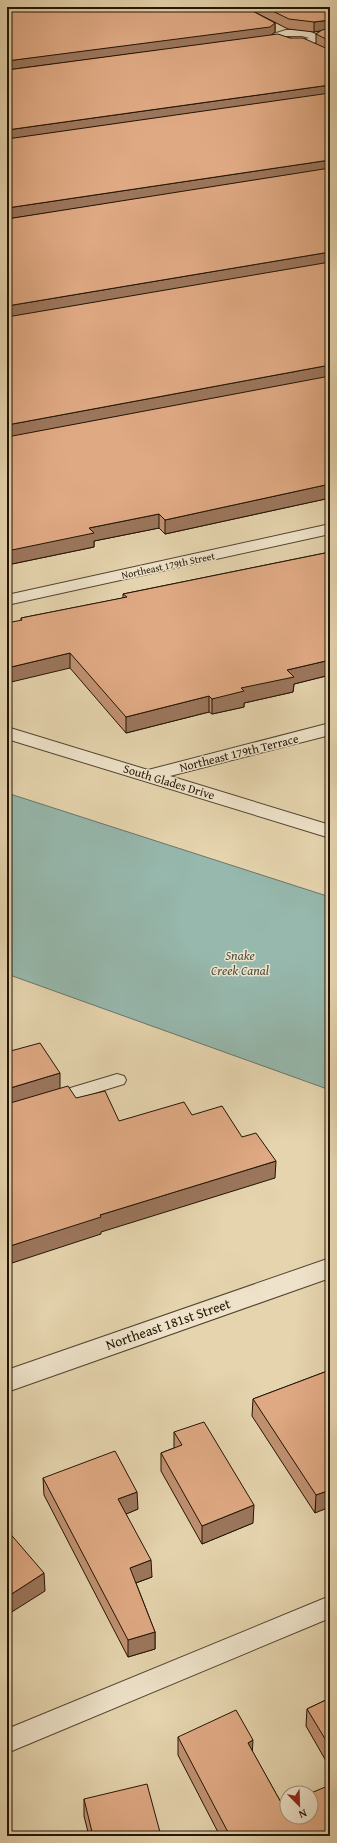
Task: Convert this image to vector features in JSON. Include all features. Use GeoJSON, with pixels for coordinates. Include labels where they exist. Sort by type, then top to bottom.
{"type":"FeatureCollection","features":[{"type":"Feature","properties":{"kind":"street"},"geometry":{"type":"LineString","coordinates":[[276,28],[286,33]]}},
{"type":"Feature","properties":{"kind":"street"},"geometry":{"type":"LineString","coordinates":[[286,33],[298,33],[317,35],[315,39],[304,43],[273,41],[276,36],[286,33]]}},
{"type":"Feature","properties":{"kind":"street"},"geometry":{"type":"LineString","coordinates":[[304,43],[316,49]]}},
{"type":"Feature","properties":{"kind":"street","name":"Northeast 179th Street"},"geometry":{"type":"LineString","coordinates":[[7,600],[330,529]]}},
{"type":"Feature","properties":{"kind":"street","name":"Northeast 179th Terrace"},"geometry":{"type":"LineString","coordinates":[[148,776],[330,729]]}},
{"type":"Feature","properties":{"kind":"street","name":"South Glades Drive"},"geometry":{"type":"LineString","coordinates":[[7,733],[330,832]]}},
{"type":"Feature","properties":{"kind":"street","name":"Northeast 181st Street"},"geometry":{"type":"LineString","coordinates":[[7,1381],[330,1268]]}},
{"type":"Feature","properties":{"kind":"lane"},"geometry":{"type":"LineString","coordinates":[[7,1114],[117,1080]]}},
{"type":"Feature","properties":{"kind":"lane"},"geometry":{"type":"LineString","coordinates":[[7,1741],[330,1606]]}},
{"type":"Feature","properties":{"kind":"water","name":"Snake Creek Canal"},"geometry":{"type":"Polygon","coordinates":[[[7,793],[330,897],[330,1090],[7,974],[7,793]]]}},
{"type":"Feature","properties":{"kind":"building"},"geometry":{"type":"Polygon","coordinates":[[[35,7],[245,7],[275,23],[270,27],[7,61],[7,10],[35,7]]]}},
{"type":"Feature","properties":{"kind":"building"},"geometry":{"type":"Polygon","coordinates":[[[264,7],[330,7],[330,20],[314,22],[289,19],[264,7]]]}},
{"type":"Feature","properties":{"kind":"building"},"geometry":{"type":"Polygon","coordinates":[[[330,28],[330,41],[316,34],[322,30],[330,28]]]}},
{"type":"Feature","properties":{"kind":"building"},"geometry":{"type":"Polygon","coordinates":[[[278,34],[290,38],[303,38],[330,50],[330,85],[7,130],[7,70],[278,34]]]}},
{"type":"Feature","properties":{"kind":"building"},"geometry":{"type":"Polygon","coordinates":[[[330,93],[330,160],[7,208],[7,139],[330,93]]]}},
{"type":"Feature","properties":{"kind":"building"},"geometry":{"type":"Polygon","coordinates":[[[330,168],[330,252],[7,306],[7,219],[330,168]]]}},
{"type":"Feature","properties":{"kind":"building"},"geometry":{"type":"Polygon","coordinates":[[[330,262],[330,365],[7,425],[7,317],[330,262]]]}},
{"type":"Feature","properties":{"kind":"building"},"geometry":{"type":"Polygon","coordinates":[[[330,376],[330,484],[165,520],[159,514],[89,528],[94,533],[7,551],[7,437],[330,376]]]}},
{"type":"Feature","properties":{"kind":"building"},"geometry":{"type":"Polygon","coordinates":[[[330,552],[330,660],[287,670],[294,677],[241,688],[244,691],[212,699],[209,696],[126,717],[70,653],[7,668],[7,623],[22,620],[21,618],[127,597],[123,594],[330,552]]]}},
{"type":"Feature","properties":{"kind":"building"},"geometry":{"type":"Polygon","coordinates":[[[40,1043],[60,1073],[7,1089],[7,1052],[40,1043]]]}},
{"type":"Feature","properties":{"kind":"building"},"geometry":{"type":"Polygon","coordinates":[[[68,1086],[76,1098],[105,1091],[119,1121],[184,1102],[192,1115],[222,1106],[242,1137],[256,1133],[276,1161],[100,1215],[101,1217],[7,1247],[7,1104],[68,1086]]]}},
{"type":"Feature","properties":{"kind":"building"},"geometry":{"type":"Polygon","coordinates":[[[330,1370],[330,1490],[316,1495],[253,1399],[330,1370]]]}},
{"type":"Feature","properties":{"kind":"building"},"geometry":{"type":"Polygon","coordinates":[[[204,1422],[254,1505],[202,1526],[161,1453],[182,1445],[174,1432],[204,1422]]]}},
{"type":"Feature","properties":{"kind":"building"},"geometry":{"type":"Polygon","coordinates":[[[115,1451],[137,1492],[118,1499],[151,1560],[130,1568],[155,1632],[128,1640],[43,1478],[115,1451]]]}},
{"type":"Feature","properties":{"kind":"building"},"geometry":{"type":"Polygon","coordinates":[[[7,1530],[44,1573],[7,1597],[7,1530]]]}},
{"type":"Feature","properties":{"kind":"building"},"geometry":{"type":"Polygon","coordinates":[[[330,1698],[330,1747],[307,1709],[330,1698]]]}},
{"type":"Feature","properties":{"kind":"building"},"geometry":{"type":"Polygon","coordinates":[[[236,1710],[253,1740],[248,1743],[279,1799],[279,1825],[319,1825],[319,1790],[330,1785],[330,1836],[230,1836],[178,1737],[236,1710]]]}},
{"type":"Feature","properties":{"kind":"building"},"geometry":{"type":"Polygon","coordinates":[[[147,1784],[161,1836],[93,1836],[84,1799],[147,1784]]]}}]}
